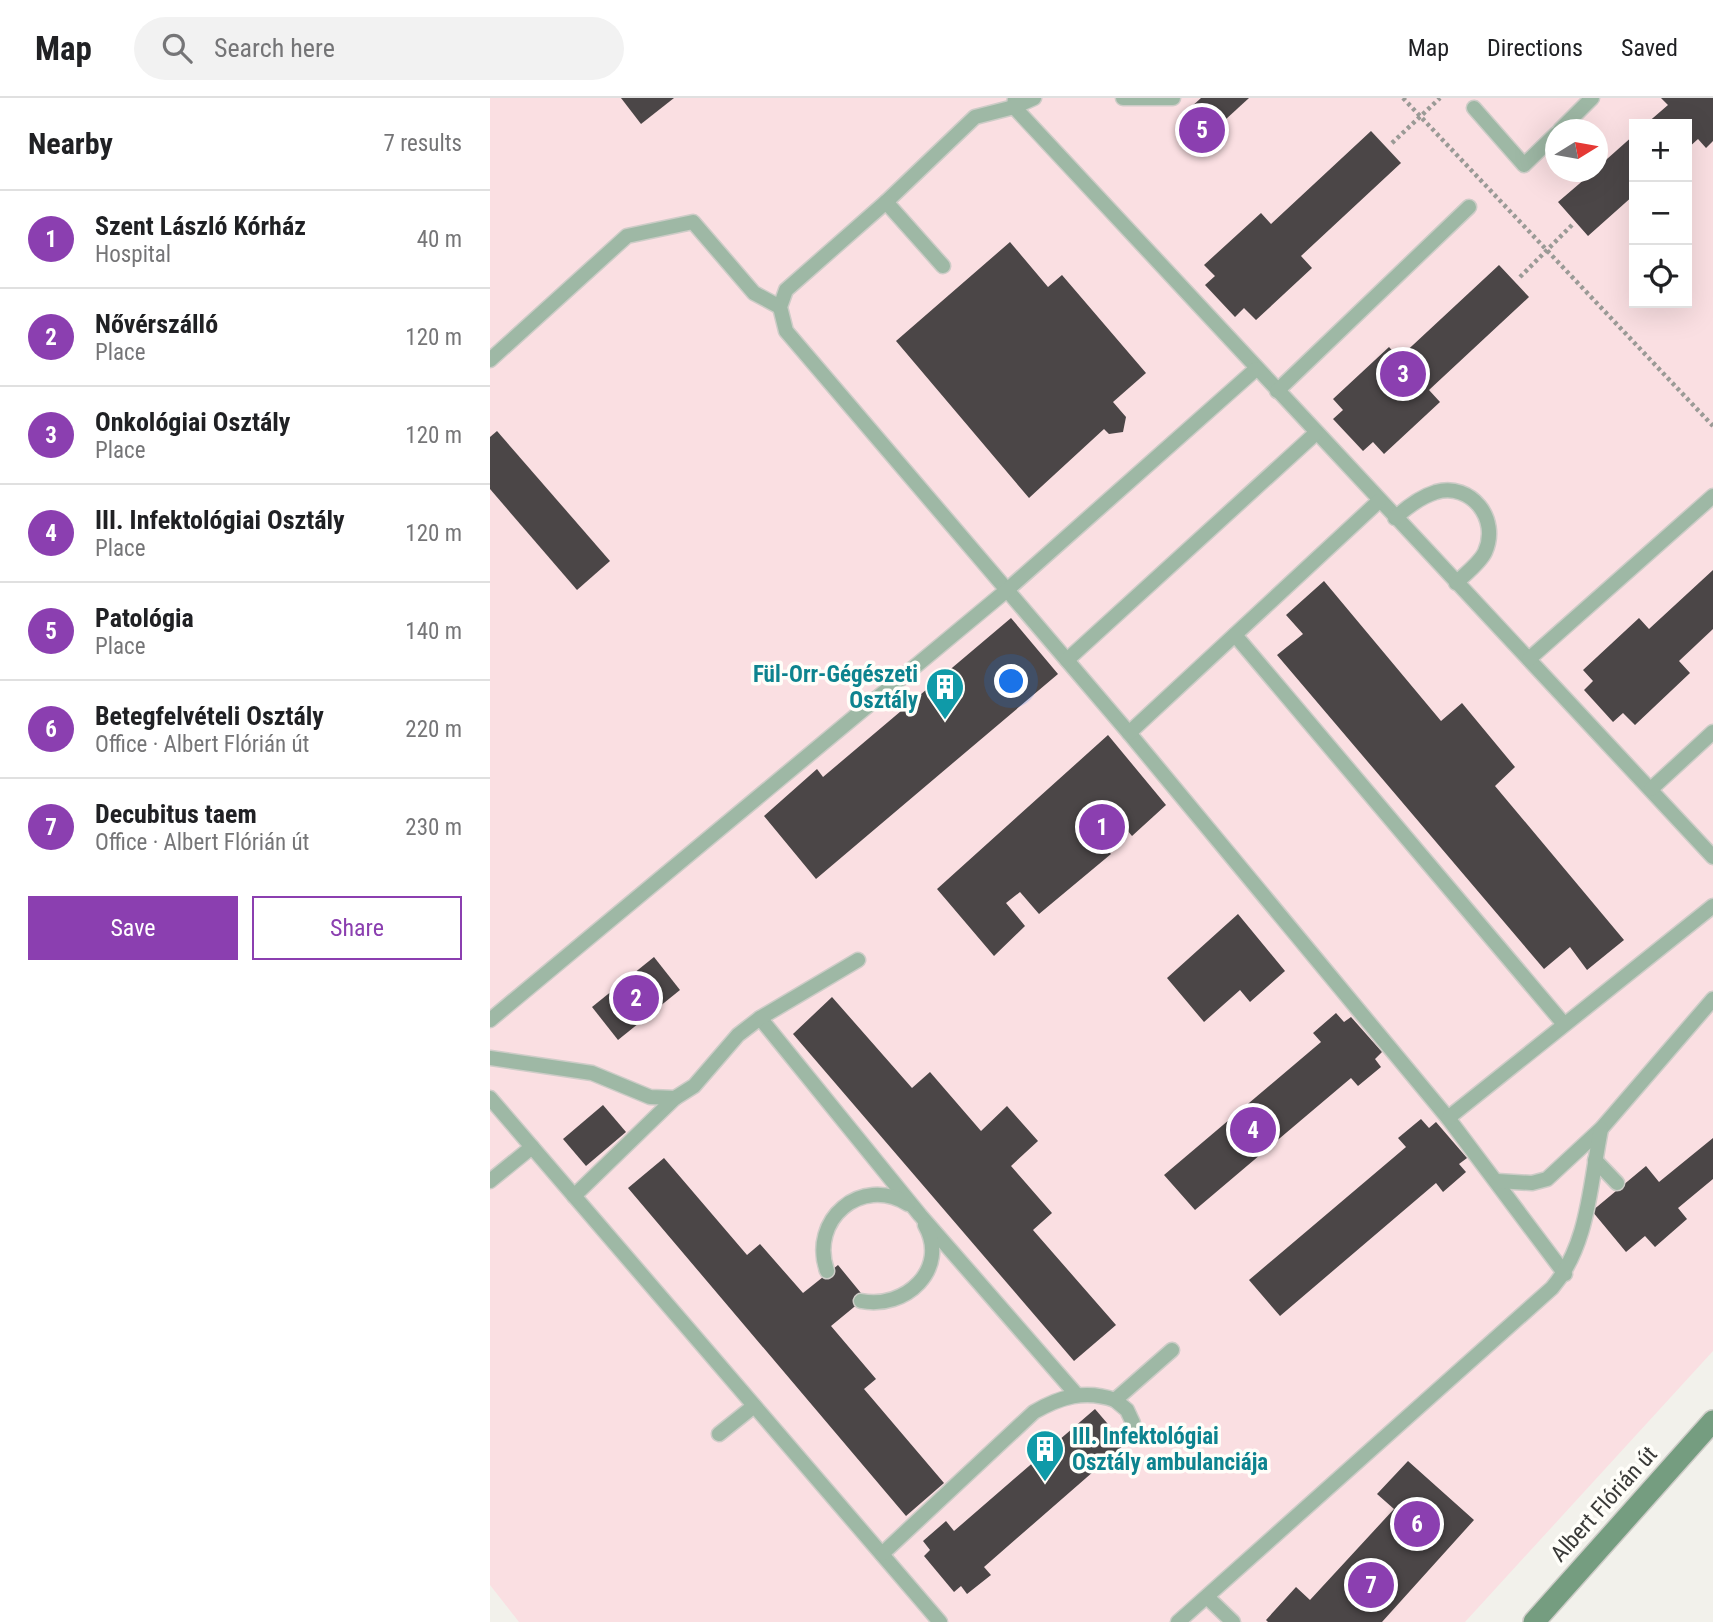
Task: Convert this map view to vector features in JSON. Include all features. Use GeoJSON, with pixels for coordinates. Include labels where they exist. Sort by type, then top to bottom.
{"type":"FeatureCollection","features":[{"type":"Feature","properties":{"kind":"street","name":"Albert Flórián út"},"geometry":{"type":"LineString","coordinates":[[1534,1622],[1713,1421]]}},
{"type":"Feature","properties":{"kind":"lane"},"geometry":{"type":"LineString","coordinates":[[1034,98],[975,117],[886,202],[786,290],[780,307],[786,331],[1129,733],[1448,1118],[1565,1274]]}},
{"type":"Feature","properties":{"kind":"lane"},"geometry":{"type":"LineString","coordinates":[[1123,98],[1173,98]]}},
{"type":"Feature","properties":{"kind":"lane"},"geometry":{"type":"LineString","coordinates":[[1571,119],[1592,98]]}},
{"type":"Feature","properties":{"kind":"lane"},"geometry":{"type":"LineString","coordinates":[[1015,103],[1276,391],[1713,858]]}},
{"type":"Feature","properties":{"kind":"lane"},"geometry":{"type":"LineString","coordinates":[[1474,108],[1524,164],[1545,144]]}},
{"type":"Feature","properties":{"kind":"lane"},"geometry":{"type":"LineString","coordinates":[[886,202],[943,266]]}},
{"type":"Feature","properties":{"kind":"lane"},"geometry":{"type":"LineString","coordinates":[[1276,391],[1469,207]]}},
{"type":"Feature","properties":{"kind":"lane"},"geometry":{"type":"LineString","coordinates":[[490,360],[627,236],[693,222],[754,293],[780,307]]}},
{"type":"Feature","properties":{"kind":"lane"},"geometry":{"type":"LineString","coordinates":[[490,1020],[1007,590],[1256,369]]}},
{"type":"Feature","properties":{"kind":"lane"},"geometry":{"type":"LineString","coordinates":[[1067,660],[1315,433]]}},
{"type":"Feature","properties":{"kind":"lane"},"geometry":{"type":"LineString","coordinates":[[1395,518],[1413,502],[1437,492],[1450,491],[1473,498],[1486,513],[1489,540],[1485,554],[1457,583]]}},
{"type":"Feature","properties":{"kind":"lane"},"geometry":{"type":"LineString","coordinates":[[1529,659],[1713,496]]}},
{"type":"Feature","properties":{"kind":"lane"},"geometry":{"type":"LineString","coordinates":[[1129,733],[1379,501]]}},
{"type":"Feature","properties":{"kind":"lane"},"geometry":{"type":"LineString","coordinates":[[1235,635],[1563,1023]]}},
{"type":"Feature","properties":{"kind":"lane"},"geometry":{"type":"LineString","coordinates":[[1651,789],[1713,732]]}},
{"type":"Feature","properties":{"kind":"lane"},"geometry":{"type":"LineString","coordinates":[[1448,1118],[1563,1023],[1713,906]]}},
{"type":"Feature","properties":{"kind":"lane"},"geometry":{"type":"LineString","coordinates":[[574,1196],[675,1098],[694,1086],[738,1035],[760,1018],[858,960]]}},
{"type":"Feature","properties":{"kind":"lane"},"geometry":{"type":"LineString","coordinates":[[1497,1181],[1532,1183],[1547,1179],[1601,1129],[1713,999]]}},
{"type":"Feature","properties":{"kind":"lane"},"geometry":{"type":"LineString","coordinates":[[760,1018],[920,1215],[1076,1394]]}},
{"type":"Feature","properties":{"kind":"lane"},"geometry":{"type":"LineString","coordinates":[[490,1058],[592,1073],[650,1097],[675,1098]]}},
{"type":"Feature","properties":{"kind":"lane"},"geometry":{"type":"LineString","coordinates":[[490,1098],[940,1622]]}},
{"type":"Feature","properties":{"kind":"lane"},"geometry":{"type":"LineString","coordinates":[[1178,1622],[1552,1289],[1565,1274],[1580,1237],[1601,1129]]}},
{"type":"Feature","properties":{"kind":"lane"},"geometry":{"type":"LineString","coordinates":[[490,1181],[532,1147]]}},
{"type":"Feature","properties":{"kind":"lane"},"geometry":{"type":"LineString","coordinates":[[1595,1160],[1617,1183]]}},
{"type":"Feature","properties":{"kind":"lane"},"geometry":{"type":"LineString","coordinates":[[827,1271],[823,1259],[823,1241],[828,1224],[839,1209],[854,1199],[871,1194],[889,1195],[906,1202],[920,1215],[929,1230],[932,1248],[929,1266],[921,1282],[907,1294],[891,1302],[861,1301]]}},
{"type":"Feature","properties":{"kind":"lane"},"geometry":{"type":"LineString","coordinates":[[1115,1400],[1172,1350]]}},
{"type":"Feature","properties":{"kind":"lane"},"geometry":{"type":"LineString","coordinates":[[882,1554],[1034,1412],[1054,1401],[1076,1394],[1115,1400],[1127,1410],[1133,1423]]}},
{"type":"Feature","properties":{"kind":"lane"},"geometry":{"type":"LineString","coordinates":[[719,1434],[754,1406]]}},
{"type":"Feature","properties":{"kind":"lane"},"geometry":{"type":"LineString","coordinates":[[1207,1597],[1233,1622]]}},
{"type":"Feature","properties":{"kind":"path"},"geometry":{"type":"LineString","coordinates":[[1404,98],[1713,426]]}},
{"type":"Feature","properties":{"kind":"path"},"geometry":{"type":"LineString","coordinates":[[1392,143],[1440,98]]}},
{"type":"Feature","properties":{"kind":"path"},"geometry":{"type":"LineString","coordinates":[[1520,277],[1572,225]]}},
{"type":"Feature","properties":{"kind":"shaded area"},"geometry":{"type":"Polygon","coordinates":[[[490,98],[1713,98],[1713,1351],[1465,1622],[519,1622],[490,1585],[490,98]]]}},
{"type":"Feature","properties":{"kind":"building"},"geometry":{"type":"Polygon","coordinates":[[[621,98],[674,98],[641,124],[621,98]]]}},
{"type":"Feature","properties":{"kind":"building"},"geometry":{"type":"Polygon","coordinates":[[[1201,98],[1249,98],[1201,142],[1179,118],[1201,98]]]}},
{"type":"Feature","properties":{"kind":"building"},"geometry":{"type":"Polygon","coordinates":[[[1661,98],[1713,98],[1713,141],[1706,148],[1698,139],[1692,144],[1692,119],[1652,119],[1668,105],[1661,98]]]}},
{"type":"Feature","properties":{"kind":"building"},"geometry":{"type":"Polygon","coordinates":[[[1371,131],[1401,163],[1301,256],[1312,268],[1256,320],[1244,308],[1235,317],[1205,285],[1215,276],[1204,265],[1261,213],[1271,224],[1371,131]]]}},
{"type":"Feature","properties":{"kind":"building"},"geometry":{"type":"Polygon","coordinates":[[[1629,139],[1629,199],[1588,236],[1558,202],[1581,182],[1608,182],[1608,158],[1629,139]]]}},
{"type":"Feature","properties":{"kind":"building"},"geometry":{"type":"Polygon","coordinates":[[[1010,242],[1048,287],[1062,275],[1146,373],[1113,402],[1126,417],[1123,432],[1109,434],[1104,429],[1029,498],[896,341],[1010,242]]]}},
{"type":"Feature","properties":{"kind":"building"},"geometry":{"type":"Polygon","coordinates":[[[1499,265],[1529,297],[1429,390],[1440,402],[1384,454],[1373,442],[1363,451],[1333,419],[1343,410],[1333,399],[1389,347],[1399,358],[1499,265]]]}},
{"type":"Feature","properties":{"kind":"building"},"geometry":{"type":"Polygon","coordinates":[[[497,431],[610,561],[577,590],[490,489],[490,437],[497,431]]]}},
{"type":"Feature","properties":{"kind":"building"},"geometry":{"type":"Polygon","coordinates":[[[1713,570],[1713,629],[1679,661],[1690,673],[1635,725],[1623,713],[1613,722],[1584,690],[1593,681],[1583,670],[1639,618],[1649,629],[1713,570]]]}},
{"type":"Feature","properties":{"kind":"building"},"geometry":{"type":"Polygon","coordinates":[[[1324,581],[1441,721],[1462,703],[1515,767],[1495,786],[1624,940],[1587,970],[1570,947],[1544,969],[1277,655],[1303,634],[1286,615],[1324,581]]]}},
{"type":"Feature","properties":{"kind":"building","name":"Fül-Orr-Gégészeti Osztály"},"geometry":{"type":"Polygon","coordinates":[[[1011,618],[1058,674],[816,879],[764,816],[817,769],[823,777],[1011,618]]]}},
{"type":"Feature","properties":{"kind":"building"},"geometry":{"type":"Polygon","coordinates":[[[1108,735],[1166,805],[1132,836],[1112,812],[1092,830],[1111,854],[1039,914],[1020,892],[1006,903],[1025,926],[994,956],[937,889],[1108,735]]]}},
{"type":"Feature","properties":{"kind":"building"},"geometry":{"type":"Polygon","coordinates":[[[1238,914],[1285,971],[1250,1002],[1240,990],[1204,1022],[1167,978],[1238,914]]]}},
{"type":"Feature","properties":{"kind":"building"},"geometry":{"type":"Polygon","coordinates":[[[654,957],[680,990],[618,1040],[592,1007],[654,957]]]}},
{"type":"Feature","properties":{"kind":"building"},"geometry":{"type":"Polygon","coordinates":[[[832,997],[912,1088],[930,1072],[981,1131],[1007,1106],[1038,1141],[1011,1166],[1052,1213],[1033,1230],[1116,1325],[1074,1361],[793,1034],[832,997]]]}},
{"type":"Feature","properties":{"kind":"building"},"geometry":{"type":"Polygon","coordinates":[[[1336,1013],[1344,1022],[1351,1017],[1382,1052],[1375,1059],[1381,1067],[1358,1086],[1351,1078],[1195,1210],[1164,1175],[1321,1042],[1313,1033],[1336,1013]]]}},
{"type":"Feature","properties":{"kind":"building"},"geometry":{"type":"Polygon","coordinates":[[[603,1105],[626,1132],[586,1166],[563,1139],[603,1105]]]}},
{"type":"Feature","properties":{"kind":"building"},"geometry":{"type":"Polygon","coordinates":[[[1421,1119],[1429,1128],[1436,1122],[1467,1158],[1459,1164],[1466,1172],[1443,1192],[1436,1183],[1280,1316],[1249,1280],[1406,1147],[1398,1138],[1421,1119]]]}},
{"type":"Feature","properties":{"kind":"building"},"geometry":{"type":"Polygon","coordinates":[[[1713,1138],[1713,1179],[1678,1208],[1687,1219],[1655,1247],[1645,1236],[1626,1252],[1592,1211],[1646,1166],[1659,1182],[1713,1138]]]}},
{"type":"Feature","properties":{"kind":"building"},"geometry":{"type":"Polygon","coordinates":[[[664,1158],[747,1255],[760,1244],[803,1293],[838,1265],[865,1298],[831,1326],[876,1379],[864,1389],[944,1483],[906,1516],[628,1188],[664,1158]]]}},
{"type":"Feature","properties":{"kind":"building","name":"III. Infektológiai Osztály ambulanciája"},"geometry":{"type":"Polygon","coordinates":[[[1095,1409],[1125,1444],[984,1567],[991,1575],[967,1594],[961,1586],[954,1592],[924,1556],[930,1550],[923,1541],[946,1521],[954,1531],[1095,1409]]]}},
{"type":"Feature","properties":{"kind":"building"},"geometry":{"type":"Polygon","coordinates":[[[1408,1461],[1474,1520],[1382,1622],[1268,1622],[1266,1620],[1296,1587],[1310,1600],[1394,1509],[1377,1494],[1408,1461]]]}},
{"type":"Feature","properties":{"kind":"place","name":"Patológia"},"geometry":{"type":"Point","coordinates":[1202,130]}},
{"type":"Feature","properties":{"kind":"place","name":"Onkológiai Osztály"},"geometry":{"type":"Point","coordinates":[1403,374]}},
{"type":"Feature","properties":{"kind":"place","name":"Fül-Orr-Gégészeti Osztály"},"geometry":{"type":"Point","coordinates":[945,721]}},
{"type":"Feature","properties":{"kind":"place","name":"Szent László Kórház"},"geometry":{"type":"Point","coordinates":[1102,827]}},
{"type":"Feature","properties":{"kind":"place","name":"Nővérszálló"},"geometry":{"type":"Point","coordinates":[636,998]}},
{"type":"Feature","properties":{"kind":"place","name":"III. Infektológiai Osztály"},"geometry":{"type":"Point","coordinates":[1253,1130]}},
{"type":"Feature","properties":{"kind":"place","name":"III. Infektológiai Osztály ambulanciája"},"geometry":{"type":"Point","coordinates":[1045,1483]}},
{"type":"Feature","properties":{"kind":"place","name":"Betegfelvételi Osztály"},"geometry":{"type":"Point","coordinates":[1417,1524]}},
{"type":"Feature","properties":{"kind":"place","name":"Decubitus taem"},"geometry":{"type":"Point","coordinates":[1371,1585]}}]}
